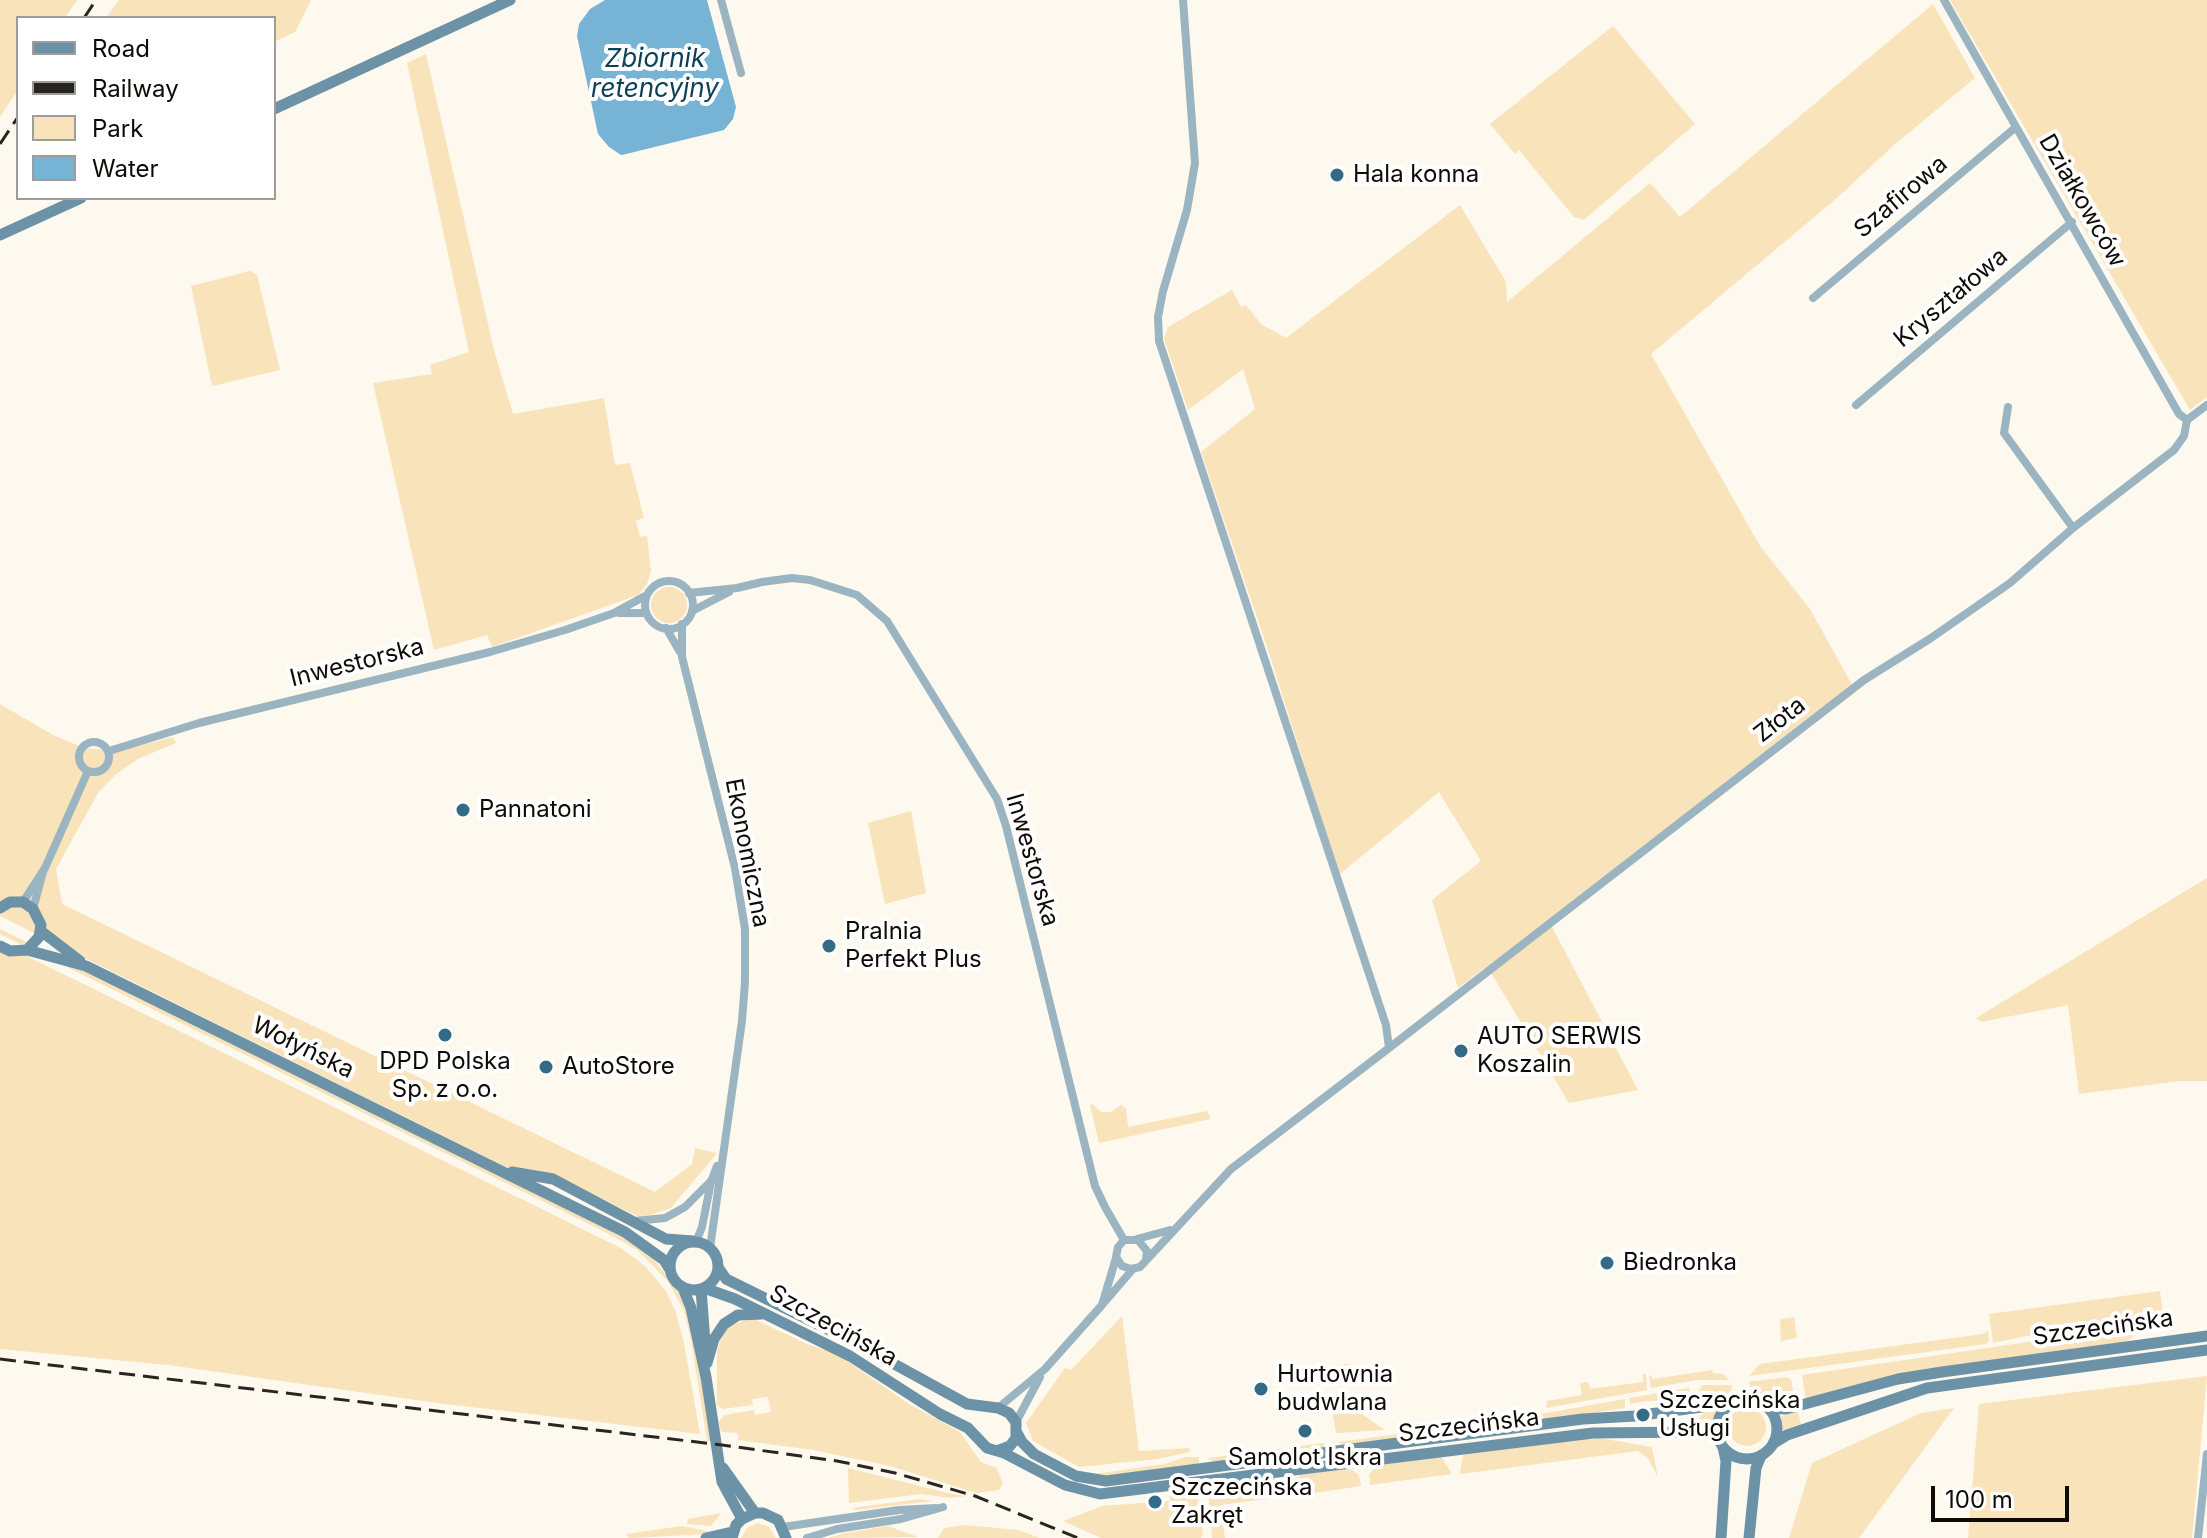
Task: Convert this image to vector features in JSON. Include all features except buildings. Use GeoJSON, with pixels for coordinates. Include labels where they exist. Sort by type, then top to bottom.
{"type":"FeatureCollection","features":[{"type":"Feature","properties":{"kind":"main road"},"geometry":{"type":"LineString","coordinates":[[276,108],[510,0]]}},
{"type":"Feature","properties":{"kind":"main road"},"geometry":{"type":"LineString","coordinates":[[0,235],[77,200]]}},
{"type":"Feature","properties":{"kind":"main road"},"geometry":{"type":"LineString","coordinates":[[0,908],[10,902],[28,906],[40,919],[41,931],[36,942],[27,950]]}},
{"type":"Feature","properties":{"kind":"main road","name":"Wołyńska"},"geometry":{"type":"LineString","coordinates":[[41,931],[86,966]]}},
{"type":"Feature","properties":{"kind":"main road","name":"Wołyńska"},"geometry":{"type":"LineString","coordinates":[[0,946],[86,966],[625,1232],[664,1260],[669,1268]]}},
{"type":"Feature","properties":{"kind":"main road","name":"Wołyńska"},"geometry":{"type":"LineString","coordinates":[[499,1170],[553,1179],[666,1239],[694,1242]]}},
{"type":"Feature","properties":{"kind":"main road"},"geometry":{"type":"LineString","coordinates":[[683,1288],[703,1288],[715,1278],[718,1267],[710,1248],[694,1242],[677,1248],[670,1259],[669,1268],[674,1281],[683,1288],[691,1308],[706,1377],[722,1482],[742,1519]]}},
{"type":"Feature","properties":{"kind":"main road","name":"Szczecińska"},"geometry":{"type":"LineString","coordinates":[[718,1267],[726,1279],[856,1343],[953,1397],[972,1406],[994,1409]]}},
{"type":"Feature","properties":{"kind":"main road"},"geometry":{"type":"LineString","coordinates":[[703,1288],[706,1377]]}},
{"type":"Feature","properties":{"kind":"main road","name":"Szczecińska"},"geometry":{"type":"LineString","coordinates":[[703,1288],[721,1292],[850,1356],[940,1414],[968,1428],[976,1437]]}},
{"type":"Feature","properties":{"kind":"main road"},"geometry":{"type":"LineString","coordinates":[[707,1363],[717,1333],[724,1324],[738,1315],[769,1315]]}},
{"type":"Feature","properties":{"kind":"main road","name":"Szczecińska"},"geometry":{"type":"LineString","coordinates":[[1770,1408],[1786,1409],[1898,1379],[2207,1336]]}},
{"type":"Feature","properties":{"kind":"main road","name":"Szczecińska"},"geometry":{"type":"LineString","coordinates":[[1774,1443],[1787,1435],[1927,1388],[2207,1350]]}},
{"type":"Feature","properties":{"kind":"main road"},"geometry":{"type":"LineString","coordinates":[[1721,1538],[1726,1461],[1720,1442],[1719,1418],[1731,1403],[1750,1398],[1770,1408],[1778,1428],[1774,1443],[1761,1456],[1756,1468],[1749,1538]]}},
{"type":"Feature","properties":{"kind":"main road","name":"Szczecińska"},"geometry":{"type":"LineString","coordinates":[[1017,1427],[1022,1442],[1034,1454],[1076,1476],[1106,1481],[1583,1419],[1655,1414],[1731,1403]]}},
{"type":"Feature","properties":{"kind":"main road"},"geometry":{"type":"LineString","coordinates":[[994,1409],[1009,1413],[1017,1427],[1010,1446],[997,1451],[982,1446],[976,1437],[975,1427],[979,1418],[994,1409]]}},
{"type":"Feature","properties":{"kind":"main road","name":"Szczecińska"},"geometry":{"type":"LineString","coordinates":[[997,1451],[1065,1485],[1100,1494],[1593,1433],[1694,1432],[1720,1442]]}},
{"type":"Feature","properties":{"kind":"main road"},"geometry":{"type":"LineString","coordinates":[[1720,1442],[1738,1458],[1761,1456]]}},
{"type":"Feature","properties":{"kind":"main road"},"geometry":{"type":"LineString","coordinates":[[720,1463],[755,1513]]}},
{"type":"Feature","properties":{"kind":"main road"},"geometry":{"type":"LineString","coordinates":[[706,1538],[732,1535],[742,1519],[755,1513],[771,1516],[784,1532]]}},
{"type":"Feature","properties":{"kind":"street"},"geometry":{"type":"LineString","coordinates":[[721,0],[741,73]]}},
{"type":"Feature","properties":{"kind":"street"},"geometry":{"type":"LineString","coordinates":[[1183,0],[1195,163],[1187,210],[1160,303],[1159,341],[1386,1025],[1389,1048]]}},
{"type":"Feature","properties":{"kind":"street","name":"Działkowców"},"geometry":{"type":"LineString","coordinates":[[1944,0],[2179,414],[2187,420]]}},
{"type":"Feature","properties":{"kind":"street","name":"Szafirowa"},"geometry":{"type":"LineString","coordinates":[[1813,298],[2016,127]]}},
{"type":"Feature","properties":{"kind":"street","name":"Kryształowa"},"geometry":{"type":"LineString","coordinates":[[1856,405],[2072,222]]}},
{"type":"Feature","properties":{"kind":"street"},"geometry":{"type":"LineString","coordinates":[[2187,420],[2207,405]]}},
{"type":"Feature","properties":{"kind":"street"},"geometry":{"type":"LineString","coordinates":[[2008,407],[2004,433],[2073,528]]}},
{"type":"Feature","properties":{"kind":"street","name":"Złota"},"geometry":{"type":"LineString","coordinates":[[1146,1260],[1231,1169],[1864,680],[2010,583],[2073,528],[2174,450],[2184,436],[2187,420]]}},
{"type":"Feature","properties":{"kind":"street","name":"Inwestorska"},"geometry":{"type":"LineString","coordinates":[[689,593],[792,578],[830,585],[857,595],[887,621],[986,779],[1006,826],[1095,1186],[1124,1240]]}},
{"type":"Feature","properties":{"kind":"street"},"geometry":{"type":"LineString","coordinates":[[665,581],[679,583],[689,593],[692,611],[682,624],[666,628],[654,623],[646,613],[647,595],[655,585],[665,581]]}},
{"type":"Feature","properties":{"kind":"street","name":"Inwestorska"},"geometry":{"type":"LineString","coordinates":[[692,611],[737,588]]}},
{"type":"Feature","properties":{"kind":"street","name":"Inwestorska"},"geometry":{"type":"LineString","coordinates":[[109,751],[199,723],[490,652],[614,613],[647,595]]}},
{"type":"Feature","properties":{"kind":"street","name":"Inwestorska"},"geometry":{"type":"LineString","coordinates":[[614,613],[646,613]]}},
{"type":"Feature","properties":{"kind":"street","name":"Ekonomiczna"},"geometry":{"type":"LineString","coordinates":[[682,624],[682,657],[735,868],[745,929],[742,1021],[710,1248]]}},
{"type":"Feature","properties":{"kind":"street","name":"Ekonomiczna"},"geometry":{"type":"LineString","coordinates":[[666,628],[682,657]]}},
{"type":"Feature","properties":{"kind":"street"},"geometry":{"type":"LineString","coordinates":[[94,741],[103,744],[109,751],[105,768],[97,772],[88,771],[79,760],[82,747],[94,741]]}},
{"type":"Feature","properties":{"kind":"street"},"geometry":{"type":"LineString","coordinates":[[28,906],[88,771]]}},
{"type":"Feature","properties":{"kind":"street","name":"Ekonomiczna"},"geometry":{"type":"LineString","coordinates":[[694,1242],[702,1227],[711,1182],[722,1154]]}},
{"type":"Feature","properties":{"kind":"street"},"geometry":{"type":"LineString","coordinates":[[635,1221],[651,1222],[665,1218],[685,1207],[711,1182]]}},
{"type":"Feature","properties":{"kind":"street"},"geometry":{"type":"LineString","coordinates":[[1102,1305],[1118,1247],[1124,1240],[1174,1228]]}},
{"type":"Feature","properties":{"kind":"street"},"geometry":{"type":"LineString","coordinates":[[1116,1257],[1122,1266],[1140,1267],[1146,1260],[1145,1246],[1136,1239]]}},
{"type":"Feature","properties":{"kind":"street"},"geometry":{"type":"LineString","coordinates":[[994,1409],[1045,1369],[1133,1269]]}},
{"type":"Feature","properties":{"kind":"street"},"geometry":{"type":"LineString","coordinates":[[1017,1427],[1045,1369]]}},
{"type":"Feature","properties":{"kind":"street"},"geometry":{"type":"LineString","coordinates":[[2198,1538],[2207,1454]]}},
{"type":"Feature","properties":{"kind":"street"},"geometry":{"type":"LineString","coordinates":[[784,1532],[899,1510],[940,1508],[807,1538]]}},
{"type":"Feature","properties":{"kind":"green space"},"geometry":{"type":"Polygon","coordinates":[[[0,0],[77,0],[66,16],[16,16],[16,93],[0,117],[0,0]]]}},
{"type":"Feature","properties":{"kind":"green space"},"geometry":{"type":"Polygon","coordinates":[[[119,0],[311,0],[295,32],[276,41],[276,16],[107,16],[119,0]]]}},
{"type":"Feature","properties":{"kind":"green space"},"geometry":{"type":"Polygon","coordinates":[[[1950,0],[2207,0],[2207,397],[2190,410],[1950,0]]]}},
{"type":"Feature","properties":{"kind":"green space"},"geometry":{"type":"Polygon","coordinates":[[[1933,4],[1975,78],[1651,354],[1760,546],[1810,609],[1856,692],[1551,925],[1638,1090],[1569,1103],[1493,976],[1485,968],[1458,988],[1432,900],[1481,861],[1439,792],[1339,875],[1201,452],[1255,409],[1243,369],[1188,410],[1164,339],[1168,327],[1232,290],[1241,307],[1246,305],[1261,324],[1286,338],[1460,205],[1506,282],[1507,302],[1650,183],[1680,217],[1933,4]]]}},
{"type":"Feature","properties":{"kind":"green space"},"geometry":{"type":"Polygon","coordinates":[[[1613,26],[1695,124],[1584,220],[1574,217],[1519,150],[1515,154],[1490,124],[1613,26]]]}},
{"type":"Feature","properties":{"kind":"green space"},"geometry":{"type":"Polygon","coordinates":[[[426,54],[494,350],[513,414],[604,398],[615,465],[630,463],[644,518],[636,521],[640,537],[647,536],[651,571],[647,584],[638,595],[492,647],[487,635],[434,650],[373,383],[432,374],[430,365],[469,352],[407,63],[426,54]]]}},
{"type":"Feature","properties":{"kind":"green space"},"geometry":{"type":"Polygon","coordinates":[[[250,271],[257,275],[280,370],[212,386],[191,286],[250,271]]]}},
{"type":"Feature","properties":{"kind":"green space"},"geometry":{"type":"Polygon","coordinates":[[[669,587],[682,592],[687,605],[682,618],[669,623],[656,618],[651,605],[656,592],[669,587]]]}},
{"type":"Feature","properties":{"kind":"green space"},"geometry":{"type":"Polygon","coordinates":[[[0,704],[53,735],[84,748],[131,748],[173,737],[176,743],[138,759],[115,775],[98,793],[56,869],[62,904],[655,1192],[692,1164],[695,1148],[717,1153],[671,1208],[641,1218],[558,1177],[506,1167],[0,916],[0,704]]]}},
{"type":"Feature","properties":{"kind":"green space"},"geometry":{"type":"Polygon","coordinates":[[[911,811],[926,893],[885,904],[868,823],[911,811]]]}},
{"type":"Feature","properties":{"kind":"green space"},"geometry":{"type":"Polygon","coordinates":[[[2207,878],[2207,1081],[2180,1081],[2079,1094],[2068,1005],[1981,1022],[1976,1018],[2207,878]]]}},
{"type":"Feature","properties":{"kind":"green space"},"geometry":{"type":"Polygon","coordinates":[[[0,929],[628,1239],[654,1259],[681,1295],[692,1326],[712,1441],[707,1441],[684,1311],[668,1281],[637,1250],[0,934],[0,929]]]}},
{"type":"Feature","properties":{"kind":"green space"},"geometry":{"type":"Polygon","coordinates":[[[0,943],[621,1248],[645,1266],[666,1291],[675,1310],[700,1434],[437,1403],[168,1365],[0,1349],[0,943]]]}},
{"type":"Feature","properties":{"kind":"green space"},"geometry":{"type":"Polygon","coordinates":[[[1092,1104],[1101,1112],[1111,1112],[1121,1105],[1126,1108],[1128,1127],[1207,1111],[1211,1119],[1099,1143],[1092,1104]]]}},
{"type":"Feature","properties":{"kind":"green space"},"geometry":{"type":"Polygon","coordinates":[[[2160,1291],[2164,1325],[2134,1324],[2063,1334],[2036,1334],[1993,1343],[1989,1314],[2160,1291]]]}},
{"type":"Feature","properties":{"kind":"green space"},"geometry":{"type":"Polygon","coordinates":[[[1122,1316],[1139,1451],[1189,1448],[1190,1452],[1157,1459],[1079,1467],[1033,1441],[1026,1423],[1065,1368],[1071,1370],[1122,1316]]]}},
{"type":"Feature","properties":{"kind":"green space"},"geometry":{"type":"Polygon","coordinates":[[[1794,1317],[1797,1338],[1781,1341],[1780,1319],[1794,1317]]]}},
{"type":"Feature","properties":{"kind":"green space"},"geometry":{"type":"Polygon","coordinates":[[[752,1318],[807,1344],[837,1354],[909,1404],[960,1432],[981,1462],[997,1468],[1003,1484],[999,1490],[976,1493],[890,1466],[813,1450],[738,1440],[738,1433],[721,1432],[719,1422],[724,1415],[754,1410],[755,1415],[771,1412],[768,1397],[752,1399],[753,1405],[723,1409],[717,1405],[717,1350],[726,1327],[752,1318]]]}},
{"type":"Feature","properties":{"kind":"green space"},"geometry":{"type":"Polygon","coordinates":[[[1988,1330],[1989,1341],[1986,1344],[1749,1376],[1760,1364],[1983,1334],[1988,1330]]]}},
{"type":"Feature","properties":{"kind":"green space"},"geometry":{"type":"Polygon","coordinates":[[[2134,1331],[2132,1338],[2122,1343],[1916,1371],[1806,1400],[1802,1375],[2035,1341],[2134,1331]]]}},
{"type":"Feature","properties":{"kind":"green space"},"geometry":{"type":"Polygon","coordinates":[[[1350,1364],[1352,1383],[1329,1385],[1329,1366],[1350,1364]]]}},
{"type":"Feature","properties":{"kind":"green space"},"geometry":{"type":"Polygon","coordinates":[[[1712,1370],[1729,1380],[1697,1380],[1651,1388],[1649,1374],[1653,1379],[1712,1370]]]}},
{"type":"Feature","properties":{"kind":"green space"},"geometry":{"type":"Polygon","coordinates":[[[1643,1374],[1646,1374],[1647,1390],[1546,1408],[1547,1401],[1582,1395],[1580,1383],[1588,1382],[1590,1389],[1643,1382],[1643,1374]]]}},
{"type":"Feature","properties":{"kind":"green space"},"geometry":{"type":"Polygon","coordinates":[[[2207,1376],[2192,1538],[1968,1538],[1979,1404],[2207,1376]]]}},
{"type":"Feature","properties":{"kind":"green space"},"geometry":{"type":"Polygon","coordinates":[[[1791,1379],[1795,1402],[1783,1404],[1753,1390],[1748,1382],[1791,1379]]]}},
{"type":"Feature","properties":{"kind":"green space"},"geometry":{"type":"Polygon","coordinates":[[[1702,1385],[1732,1385],[1732,1389],[1725,1397],[1701,1403],[1699,1390],[1702,1385]]]}},
{"type":"Feature","properties":{"kind":"green space"},"geometry":{"type":"Polygon","coordinates":[[[1689,1388],[1691,1401],[1630,1404],[1629,1398],[1689,1388]]]}},
{"type":"Feature","properties":{"kind":"green space"},"geometry":{"type":"Polygon","coordinates":[[[1353,1396],[1356,1410],[1385,1430],[1336,1433],[1330,1399],[1353,1396]]]}},
{"type":"Feature","properties":{"kind":"green space"},"geometry":{"type":"Polygon","coordinates":[[[1625,1399],[1625,1408],[1546,1420],[1541,1414],[1625,1399]]]}},
{"type":"Feature","properties":{"kind":"green space"},"geometry":{"type":"Polygon","coordinates":[[[1747,1408],[1760,1414],[1766,1427],[1760,1440],[1747,1446],[1734,1440],[1728,1427],[1734,1414],[1747,1408]]]}},
{"type":"Feature","properties":{"kind":"green space"},"geometry":{"type":"Polygon","coordinates":[[[1954,1408],[1859,1538],[1789,1538],[1812,1463],[1921,1413],[1954,1408]]]}},
{"type":"Feature","properties":{"kind":"green space"},"geometry":{"type":"Polygon","coordinates":[[[1717,1411],[1712,1428],[1691,1427],[1704,1413],[1717,1411]]]}},
{"type":"Feature","properties":{"kind":"green space"},"geometry":{"type":"Polygon","coordinates":[[[1798,1412],[1801,1424],[1780,1431],[1781,1416],[1798,1412]]]}},
{"type":"Feature","properties":{"kind":"green space"},"geometry":{"type":"Polygon","coordinates":[[[1531,1416],[1526,1421],[1456,1429],[1447,1425],[1531,1416]]]}},
{"type":"Feature","properties":{"kind":"green space"},"geometry":{"type":"Polygon","coordinates":[[[1436,1429],[1432,1434],[1343,1446],[1338,1442],[1436,1429]]]}},
{"type":"Feature","properties":{"kind":"green space"},"geometry":{"type":"Polygon","coordinates":[[[1594,1437],[1652,1447],[1658,1478],[1648,1458],[1638,1451],[1460,1474],[1463,1455],[1594,1437]]]}},
{"type":"Feature","properties":{"kind":"green space"},"geometry":{"type":"Polygon","coordinates":[[[1324,1443],[1324,1447],[1215,1463],[1208,1458],[1324,1443]]]}},
{"type":"Feature","properties":{"kind":"green space"},"geometry":{"type":"Polygon","coordinates":[[[1441,1456],[1452,1474],[1370,1485],[1369,1474],[1378,1465],[1441,1456]]]}},
{"type":"Feature","properties":{"kind":"green space"},"geometry":{"type":"Polygon","coordinates":[[[1186,1457],[1199,1457],[1199,1462],[1197,1465],[1083,1481],[1073,1477],[1165,1464],[1186,1457]]]}},
{"type":"Feature","properties":{"kind":"green space"},"geometry":{"type":"Polygon","coordinates":[[[848,1468],[966,1496],[950,1498],[921,1494],[849,1503],[848,1468]]]}},
{"type":"Feature","properties":{"kind":"green space"},"geometry":{"type":"Polygon","coordinates":[[[1349,1468],[1359,1475],[1361,1486],[1295,1496],[1294,1483],[1300,1475],[1349,1468]]]}},
{"type":"Feature","properties":{"kind":"green space"},"geometry":{"type":"Polygon","coordinates":[[[1274,1478],[1284,1487],[1280,1488],[1281,1497],[1220,1505],[1225,1538],[1212,1538],[1208,1489],[1274,1478]]]}},
{"type":"Feature","properties":{"kind":"green space"},"geometry":{"type":"Polygon","coordinates":[[[1188,1490],[1197,1493],[1203,1533],[1201,1538],[1101,1538],[1063,1521],[1102,1506],[1170,1501],[1170,1496],[1188,1490]]]}},
{"type":"Feature","properties":{"kind":"green space"},"geometry":{"type":"Polygon","coordinates":[[[920,1499],[933,1501],[852,1508],[920,1499]]]}},
{"type":"Feature","properties":{"kind":"green space"},"geometry":{"type":"Polygon","coordinates":[[[721,1513],[711,1526],[687,1524],[688,1519],[721,1513]]]}},
{"type":"Feature","properties":{"kind":"green space"},"geometry":{"type":"Polygon","coordinates":[[[758,1523],[769,1527],[776,1538],[741,1538],[747,1528],[758,1523]]]}},
{"type":"Feature","properties":{"kind":"green space"},"geometry":{"type":"Polygon","coordinates":[[[965,1525],[1018,1530],[1040,1538],[938,1538],[944,1528],[965,1525]]]}},
{"type":"Feature","properties":{"kind":"green space"},"geometry":{"type":"Polygon","coordinates":[[[682,1526],[710,1534],[629,1538],[626,1534],[682,1526]]]}},
{"type":"Feature","properties":{"kind":"green space"},"geometry":{"type":"Polygon","coordinates":[[[888,1526],[918,1537],[828,1538],[841,1534],[888,1526]]]}},
{"type":"Feature","properties":{"kind":"water","name":"Zbiornik retencyjny"},"geometry":{"type":"Polygon","coordinates":[[[605,0],[707,0],[736,107],[733,119],[724,130],[621,155],[609,147],[598,134],[577,36],[579,24],[590,9],[605,0]]]}},
{"type":"Feature","properties":{"kind":"railway"},"geometry":{"type":"LineString","coordinates":[[85,16],[96,0]]}},
{"type":"Feature","properties":{"kind":"railway"},"geometry":{"type":"LineString","coordinates":[[0,144],[16,120]]}},
{"type":"Feature","properties":{"kind":"railway"},"geometry":{"type":"LineString","coordinates":[[0,1359],[837,1461],[895,1473],[975,1496],[1078,1538]]}},
{"type":"Feature","properties":{"kind":"place","name":"Hala konna"},"geometry":{"type":"Point","coordinates":[1337,175]}},
{"type":"Feature","properties":{"kind":"place","name":"Pannatoni"},"geometry":{"type":"Point","coordinates":[463,810]}},
{"type":"Feature","properties":{"kind":"place","name":"Pralnia Perfekt Plus"},"geometry":{"type":"Point","coordinates":[829,946]}},
{"type":"Feature","properties":{"kind":"place","name":"DPD Polska Sp. z o.o."},"geometry":{"type":"Point","coordinates":[445,1035]}},
{"type":"Feature","properties":{"kind":"place","name":"AUTO SERWIS Koszalin"},"geometry":{"type":"Point","coordinates":[1461,1051]}},
{"type":"Feature","properties":{"kind":"place","name":"AutoStore"},"geometry":{"type":"Point","coordinates":[546,1067]}},
{"type":"Feature","properties":{"kind":"place","name":"Biedronka"},"geometry":{"type":"Point","coordinates":[1607,1263]}},
{"type":"Feature","properties":{"kind":"place","name":"Hurtownia budwlana"},"geometry":{"type":"Point","coordinates":[1261,1389]}},
{"type":"Feature","properties":{"kind":"place","name":"Szczecińska Usługi"},"geometry":{"type":"Point","coordinates":[1643,1415]}},
{"type":"Feature","properties":{"kind":"place","name":"Samolot Iskra"},"geometry":{"type":"Point","coordinates":[1305,1431]}},
{"type":"Feature","properties":{"kind":"place","name":"Szczecińska Zakręt"},"geometry":{"type":"Point","coordinates":[1155,1502]}}]}
